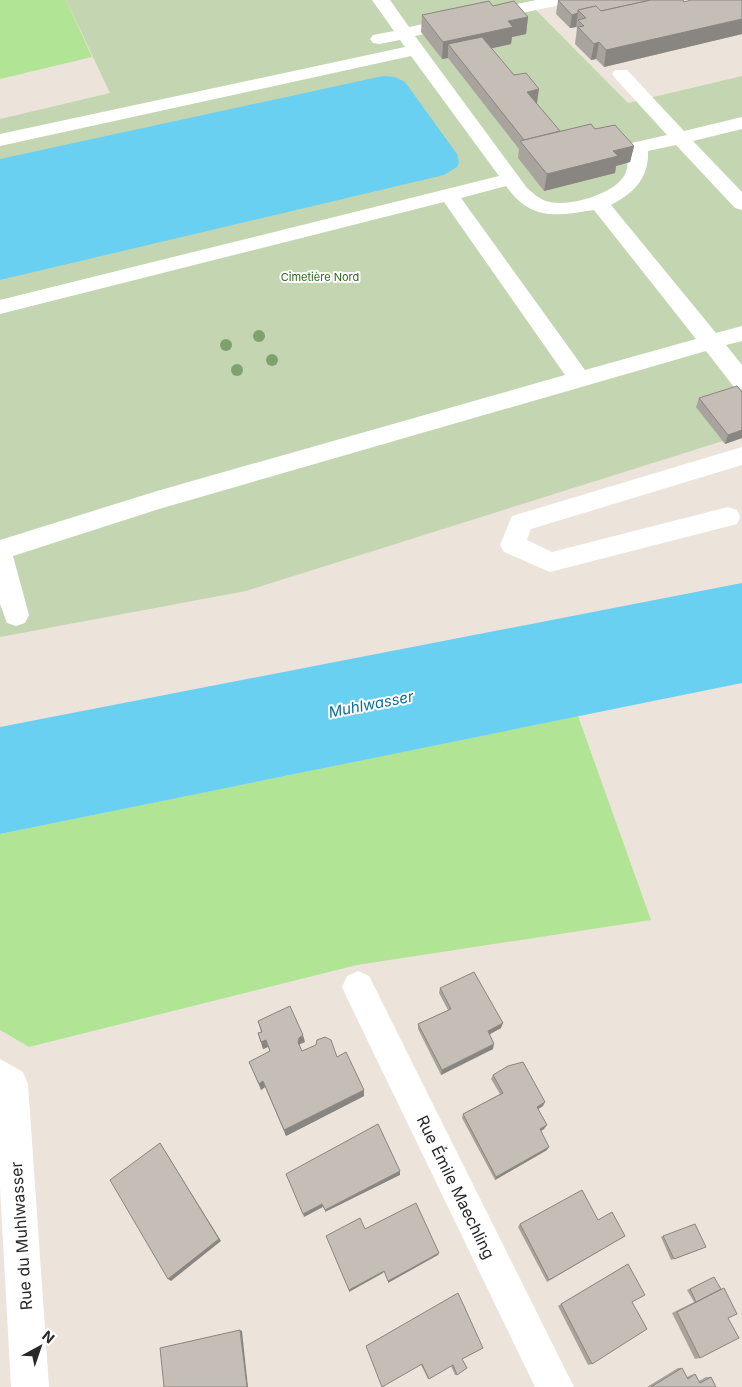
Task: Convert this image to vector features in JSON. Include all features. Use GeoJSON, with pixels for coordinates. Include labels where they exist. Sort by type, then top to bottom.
{"type":"FeatureCollection","features":[{"type":"Feature","properties":{"kind":"street"},"geometry":{"type":"LineString","coordinates":[[381,0],[518,192],[530,202],[546,210],[599,203],[625,190],[637,172],[638,147],[742,123]]}},
{"type":"Feature","properties":{"kind":"street"},"geometry":{"type":"LineString","coordinates":[[365,42],[560,0]]}},
{"type":"Feature","properties":{"kind":"street"},"geometry":{"type":"LineString","coordinates":[[0,140],[415,50]]}},
{"type":"Feature","properties":{"kind":"street"},"geometry":{"type":"LineString","coordinates":[[621,74],[742,204]]}},
{"type":"Feature","properties":{"kind":"street"},"geometry":{"type":"LineString","coordinates":[[0,307],[511,180]]}},
{"type":"Feature","properties":{"kind":"street"},"geometry":{"type":"LineString","coordinates":[[450,196],[580,380]]}},
{"type":"Feature","properties":{"kind":"street"},"geometry":{"type":"LineString","coordinates":[[599,203],[742,381]]}},
{"type":"Feature","properties":{"kind":"street"},"geometry":{"type":"LineString","coordinates":[[0,550],[166,498],[742,333]]}},
{"type":"Feature","properties":{"kind":"street"},"geometry":{"type":"LineString","coordinates":[[728,516],[550,562],[513,545],[521,523],[742,456]]}},
{"type":"Feature","properties":{"kind":"street"},"geometry":{"type":"LineString","coordinates":[[0,556],[16,615]]}},
{"type":"Feature","properties":{"kind":"street","name":"Rue Émile Maechling"},"geometry":{"type":"LineString","coordinates":[[358,987],[555,1387]]}},
{"type":"Feature","properties":{"kind":"street","name":"Rue du Muhlwasser"},"geometry":{"type":"LineString","coordinates":[[5,1080],[30,1387]]}},
{"type":"Feature","properties":{"kind":"green space"},"geometry":{"type":"Polygon","coordinates":[[[0,0],[66,0],[92,57],[0,79],[0,0]]]}},
{"type":"Feature","properties":{"kind":"green space","name":"Cimetière Nord"},"geometry":{"type":"Polygon","coordinates":[[[66,0],[572,0],[535,9],[628,103],[742,76],[742,435],[246,591],[0,637],[0,119],[110,93],[66,0]]]}},
{"type":"Feature","properties":{"kind":"green space"},"geometry":{"type":"Polygon","coordinates":[[[578,716],[651,920],[357,965],[29,1047],[0,1030],[0,834],[578,716]]]}},
{"type":"Feature","properties":{"kind":"water"},"geometry":{"type":"Polygon","coordinates":[[[383,76],[395,77],[405,82],[457,154],[459,163],[457,167],[444,175],[0,280],[0,159],[383,76]]]}},
{"type":"Feature","properties":{"kind":"water","name":"Muhlwasser"},"geometry":{"type":"Polygon","coordinates":[[[742,583],[742,683],[0,834],[0,727],[742,583]]]}},
{"type":"Feature","properties":{"kind":"building"},"geometry":{"type":"Polygon","coordinates":[[[558,0],[651,0],[601,11],[596,6],[578,10],[578,13],[572,15],[558,0]]]}},
{"type":"Feature","properties":{"kind":"building"},"geometry":{"type":"Polygon","coordinates":[[[651,0],[683,0],[684,2],[691,0],[742,0],[742,19],[606,50],[599,42],[594,44],[578,27],[584,26],[578,20],[586,18],[578,10],[596,6],[601,11],[651,0]]]}},
{"type":"Feature","properties":{"kind":"building"},"geometry":{"type":"Polygon","coordinates":[[[489,1],[493,6],[514,1],[528,17],[508,21],[513,27],[443,42],[422,15],[489,1]]]}},
{"type":"Feature","properties":{"kind":"building"},"geometry":{"type":"Polygon","coordinates":[[[482,37],[514,75],[526,73],[539,89],[527,92],[560,131],[524,140],[448,44],[482,37]]]}},
{"type":"Feature","properties":{"kind":"building"},"geometry":{"type":"Polygon","coordinates":[[[591,124],[595,129],[615,125],[634,146],[613,151],[618,156],[547,174],[520,141],[591,124]]]}},
{"type":"Feature","properties":{"kind":"building"},"geometry":{"type":"Polygon","coordinates":[[[737,386],[742,392],[742,430],[728,435],[699,398],[737,386]]]}},
{"type":"Feature","properties":{"kind":"building"},"geometry":{"type":"Polygon","coordinates":[[[474,972],[503,1023],[488,1031],[494,1044],[442,1070],[418,1024],[451,1009],[440,988],[474,972]]]}},
{"type":"Feature","properties":{"kind":"building"},"geometry":{"type":"Polygon","coordinates":[[[290,1006],[303,1035],[299,1038],[298,1042],[302,1051],[316,1045],[317,1040],[325,1037],[331,1040],[337,1057],[346,1052],[364,1090],[284,1130],[263,1081],[259,1084],[249,1062],[270,1051],[266,1040],[261,1042],[258,1033],[262,1032],[258,1021],[290,1006]]]}},
{"type":"Feature","properties":{"kind":"building"},"geometry":{"type":"Polygon","coordinates":[[[523,1062],[545,1102],[537,1107],[547,1125],[540,1129],[549,1147],[496,1177],[463,1114],[503,1093],[493,1075],[508,1066],[523,1062]]]}},
{"type":"Feature","properties":{"kind":"building"},"geometry":{"type":"Polygon","coordinates":[[[378,1124],[400,1171],[325,1210],[322,1204],[303,1214],[286,1174],[378,1124]]]}},
{"type":"Feature","properties":{"kind":"building"},"geometry":{"type":"Polygon","coordinates":[[[160,1143],[219,1239],[168,1279],[110,1180],[160,1143]]]}},
{"type":"Feature","properties":{"kind":"building"},"geometry":{"type":"Polygon","coordinates":[[[582,1190],[598,1220],[612,1212],[625,1236],[549,1280],[520,1224],[582,1190]]]}},
{"type":"Feature","properties":{"kind":"building"},"geometry":{"type":"Polygon","coordinates":[[[416,1203],[439,1253],[388,1281],[384,1271],[349,1290],[326,1236],[360,1218],[365,1229],[416,1203]]]}},
{"type":"Feature","properties":{"kind":"building"},"geometry":{"type":"Polygon","coordinates":[[[695,1224],[706,1247],[674,1259],[663,1236],[695,1224]]]}},
{"type":"Feature","properties":{"kind":"building"},"geometry":{"type":"Polygon","coordinates":[[[628,1264],[645,1295],[632,1302],[647,1329],[592,1364],[561,1304],[628,1264]]]}},
{"type":"Feature","properties":{"kind":"building"},"geometry":{"type":"Polygon","coordinates":[[[714,1277],[721,1289],[696,1302],[690,1289],[714,1277]]]}},
{"type":"Feature","properties":{"kind":"building"},"geometry":{"type":"Polygon","coordinates":[[[724,1288],[737,1314],[728,1318],[739,1338],[700,1358],[677,1312],[724,1288]]]}},
{"type":"Feature","properties":{"kind":"building"},"geometry":{"type":"Polygon","coordinates":[[[458,1293],[483,1348],[462,1359],[467,1368],[457,1375],[453,1365],[429,1379],[422,1364],[382,1387],[366,1346],[458,1293]]]}},
{"type":"Feature","properties":{"kind":"building"},"geometry":{"type":"Polygon","coordinates":[[[240,1330],[247,1387],[164,1387],[160,1348],[240,1330]]]}},
{"type":"Feature","properties":{"kind":"building"},"geometry":{"type":"Polygon","coordinates":[[[682,1368],[688,1379],[695,1374],[700,1383],[711,1377],[716,1387],[651,1387],[682,1368]]]}}]}
